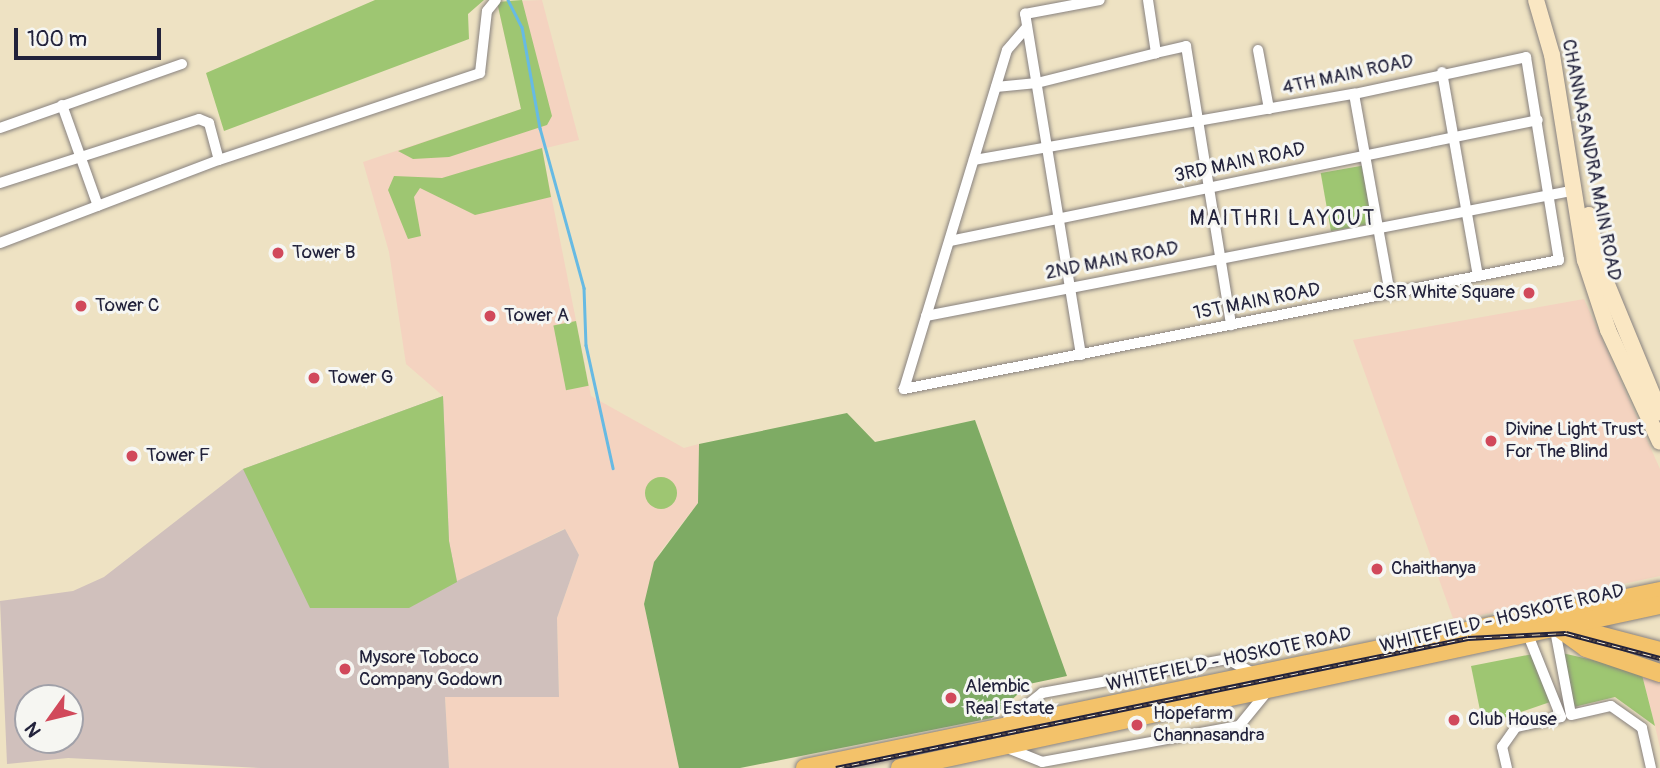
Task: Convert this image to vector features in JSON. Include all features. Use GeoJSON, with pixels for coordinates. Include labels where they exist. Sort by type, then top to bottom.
{"type":"FeatureCollection","features":[{"type":"Feature","properties":{"kind":"main road","name":"CHANNASANDRA MAIN ROAD"},"geometry":{"type":"LineString","coordinates":[[1536,0],[1561,74],[1576,190],[1612,340],[1660,442]]}},
{"type":"Feature","properties":{"kind":"main road","name":"CHANNASANDRA MAIN ROAD"},"geometry":{"type":"LineString","coordinates":[[1547,0],[1591,260],[1660,413]]}},
{"type":"Feature","properties":{"kind":"main road","name":"WHITEFIELD - HOSKOTE ROAD"},"geometry":{"type":"LineString","coordinates":[[806,768],[1660,591]]}},
{"type":"Feature","properties":{"kind":"main road","name":"WHITEFIELD - HOSKOTE ROAD"},"geometry":{"type":"LineString","coordinates":[[900,768],[1266,693],[1660,605]]}},
{"type":"Feature","properties":{"kind":"main road"},"geometry":{"type":"LineString","coordinates":[[1561,629],[1660,651]]}},
{"type":"Feature","properties":{"kind":"main road"},"geometry":{"type":"LineString","coordinates":[[1561,629],[1586,648],[1660,673]]}},
{"type":"Feature","properties":{"kind":"street"},"geometry":{"type":"LineString","coordinates":[[0,243],[219,160],[480,73],[487,10],[496,0]]}},
{"type":"Feature","properties":{"kind":"street"},"geometry":{"type":"LineString","coordinates":[[1081,355],[1025,14],[1100,0]]}},
{"type":"Feature","properties":{"kind":"street"},"geometry":{"type":"LineString","coordinates":[[1147,0],[1156,53]]}},
{"type":"Feature","properties":{"kind":"street"},"geometry":{"type":"LineString","coordinates":[[926,316],[1007,50],[1026,28]]}},
{"type":"Feature","properties":{"kind":"street"},"geometry":{"type":"LineString","coordinates":[[996,87],[1037,83],[1186,46],[1211,187],[1231,325]]}},
{"type":"Feature","properties":{"kind":"street"},"geometry":{"type":"LineString","coordinates":[[1258,50],[1269,109]]}},
{"type":"Feature","properties":{"kind":"street","name":"4TH MAIN ROAD"},"geometry":{"type":"LineString","coordinates":[[974,160],[1354,94],[1442,72],[1526,57],[1554,194],[1559,260]]}},
{"type":"Feature","properties":{"kind":"street"},"geometry":{"type":"LineString","coordinates":[[0,128],[182,64]]}},
{"type":"Feature","properties":{"kind":"street"},"geometry":{"type":"LineString","coordinates":[[1442,72],[1478,276]]}},
{"type":"Feature","properties":{"kind":"street"},"geometry":{"type":"LineString","coordinates":[[1354,94],[1390,294]]}},
{"type":"Feature","properties":{"kind":"street"},"geometry":{"type":"LineString","coordinates":[[62,105],[98,206]]}},
{"type":"Feature","properties":{"kind":"street"},"geometry":{"type":"LineString","coordinates":[[0,183],[199,119],[209,123],[219,160]]}},
{"type":"Feature","properties":{"kind":"street","name":"3RD MAIN ROAD"},"geometry":{"type":"LineString","coordinates":[[950,241],[1538,120]]}},
{"type":"Feature","properties":{"kind":"street","name":"2ND MAIN ROAD"},"geometry":{"type":"LineString","coordinates":[[926,316],[1576,190]]}},
{"type":"Feature","properties":{"kind":"street","name":"1ST MAIN ROAD"},"geometry":{"type":"LineString","coordinates":[[926,316],[904,389],[1559,260]]}},
{"type":"Feature","properties":{"kind":"street"},"geometry":{"type":"LineString","coordinates":[[1561,629],[1557,657],[1566,716]]}},
{"type":"Feature","properties":{"kind":"street"},"geometry":{"type":"LineString","coordinates":[[1528,635],[1543,660],[1566,716]]}},
{"type":"Feature","properties":{"kind":"street"},"geometry":{"type":"LineString","coordinates":[[1543,660],[1557,657]]}},
{"type":"Feature","properties":{"kind":"street"},"geometry":{"type":"LineString","coordinates":[[999,728],[1042,693],[1227,659],[1259,676]]}},
{"type":"Feature","properties":{"kind":"street"},"geometry":{"type":"LineString","coordinates":[[1004,746],[1042,762],[1239,726],[1266,693]]}},
{"type":"Feature","properties":{"kind":"street"},"geometry":{"type":"LineString","coordinates":[[1507,768],[1502,747],[1516,727],[1611,706],[1642,728],[1651,768]]}},
{"type":"Feature","properties":{"kind":"shaded area"},"geometry":{"type":"Polygon","coordinates":[[[542,0],[579,140],[542,149],[591,396],[684,448],[699,444],[698,503],[660,552],[644,604],[679,768],[449,768],[445,697],[559,697],[557,618],[579,555],[564,529],[457,582],[449,541],[443,396],[406,364],[389,252],[363,162],[521,109],[497,2],[542,0]]]}},
{"type":"Feature","properties":{"kind":"shaded area","name":"Divine Light Trust For The Blind"},"geometry":{"type":"Polygon","coordinates":[[[1584,299],[1660,469],[1660,576],[1454,621],[1353,340],[1584,299]]]}},
{"type":"Feature","properties":{"kind":"shaded area"},"geometry":{"type":"Polygon","coordinates":[[[443,396],[449,541],[457,581],[565,529],[579,555],[557,618],[559,697],[445,697],[449,768],[261,768],[68,758],[7,764],[0,601],[73,591],[104,577],[243,469],[443,396]]]}},
{"type":"Feature","properties":{"kind":"shaded area"},"geometry":{"type":"Polygon","coordinates":[[[1641,671],[1660,681],[1660,748],[1655,726],[1641,671]]]}},
{"type":"Feature","properties":{"kind":"green space"},"geometry":{"type":"Polygon","coordinates":[[[375,0],[484,0],[468,14],[469,39],[224,131],[206,73],[375,0]]]}},
{"type":"Feature","properties":{"kind":"green space"},"geometry":{"type":"Polygon","coordinates":[[[522,0],[552,116],[547,125],[449,157],[413,159],[398,151],[521,109],[497,2],[522,0]]]}},
{"type":"Feature","properties":{"kind":"green space"},"geometry":{"type":"Polygon","coordinates":[[[542,148],[551,197],[475,215],[420,188],[414,197],[421,236],[408,239],[388,190],[394,176],[442,178],[542,148]]]}},
{"type":"Feature","properties":{"kind":"green space"},"geometry":{"type":"Polygon","coordinates":[[[1366,165],[1376,223],[1331,231],[1321,173],[1366,165]]]}},
{"type":"Feature","properties":{"kind":"green space"},"geometry":{"type":"Polygon","coordinates":[[[576,321],[589,386],[566,390],[553,325],[576,321]]]}},
{"type":"Feature","properties":{"kind":"green space"},"geometry":{"type":"Polygon","coordinates":[[[443,396],[449,541],[457,582],[409,608],[310,608],[243,469],[443,396]]]}},
{"type":"Feature","properties":{"kind":"green space"},"geometry":{"type":"Polygon","coordinates":[[[847,413],[875,442],[975,420],[1067,676],[1029,684],[992,718],[740,768],[679,768],[644,604],[654,562],[698,503],[699,444],[847,413]]]}},
{"type":"Feature","properties":{"kind":"green space"},"geometry":{"type":"Polygon","coordinates":[[[661,477],[672,482],[677,493],[672,504],[661,509],[650,504],[645,493],[650,482],[661,477]]]}},
{"type":"Feature","properties":{"kind":"green space"},"geometry":{"type":"Polygon","coordinates":[[[1562,653],[1641,671],[1655,726],[1615,697],[1574,707],[1562,653]]]}},
{"type":"Feature","properties":{"kind":"green space"},"geometry":{"type":"Polygon","coordinates":[[[1533,654],[1553,701],[1483,725],[1471,666],[1533,654]]]}},
{"type":"Feature","properties":{"kind":"waterway"},"geometry":{"type":"LineString","coordinates":[[508,0],[522,27],[540,128],[584,288],[586,345],[613,468]]}},
{"type":"Feature","properties":{"kind":"railway"},"geometry":{"type":"LineString","coordinates":[[836,768],[1468,638],[1566,633],[1660,658]]}},
{"type":"Feature","properties":{"kind":"place","name":"Tower B"},"geometry":{"type":"Point","coordinates":[278,253]}},
{"type":"Feature","properties":{"kind":"place","name":"CSR White Square"},"geometry":{"type":"Point","coordinates":[1529,293]}},
{"type":"Feature","properties":{"kind":"place","name":"Tower C"},"geometry":{"type":"Point","coordinates":[81,306]}},
{"type":"Feature","properties":{"kind":"place","name":"Tower A"},"geometry":{"type":"Point","coordinates":[490,316]}},
{"type":"Feature","properties":{"kind":"place","name":"Tower G"},"geometry":{"type":"Point","coordinates":[314,378]}},
{"type":"Feature","properties":{"kind":"place","name":"Divine Light Trust For The Blind"},"geometry":{"type":"Point","coordinates":[1491,441]}},
{"type":"Feature","properties":{"kind":"place","name":"Tower F"},"geometry":{"type":"Point","coordinates":[132,456]}},
{"type":"Feature","properties":{"kind":"place","name":"Chaithanya"},"geometry":{"type":"Point","coordinates":[1377,569]}},
{"type":"Feature","properties":{"kind":"place","name":"Mysore Toboco Company Godown"},"geometry":{"type":"Point","coordinates":[345,669]}},
{"type":"Feature","properties":{"kind":"place","name":"Alembic Real Estate"},"geometry":{"type":"Point","coordinates":[951,698]}},
{"type":"Feature","properties":{"kind":"place","name":"Club House"},"geometry":{"type":"Point","coordinates":[1454,720]}},
{"type":"Feature","properties":{"kind":"place","name":"Hopefarm Channasandra"},"geometry":{"type":"Point","coordinates":[1137,725]}},
{"type":"Feature","properties":{"kind":"district","name":"MAITHRI LAYOUT"},"geometry":{"type":"Point","coordinates":[1283,219]}}]}
